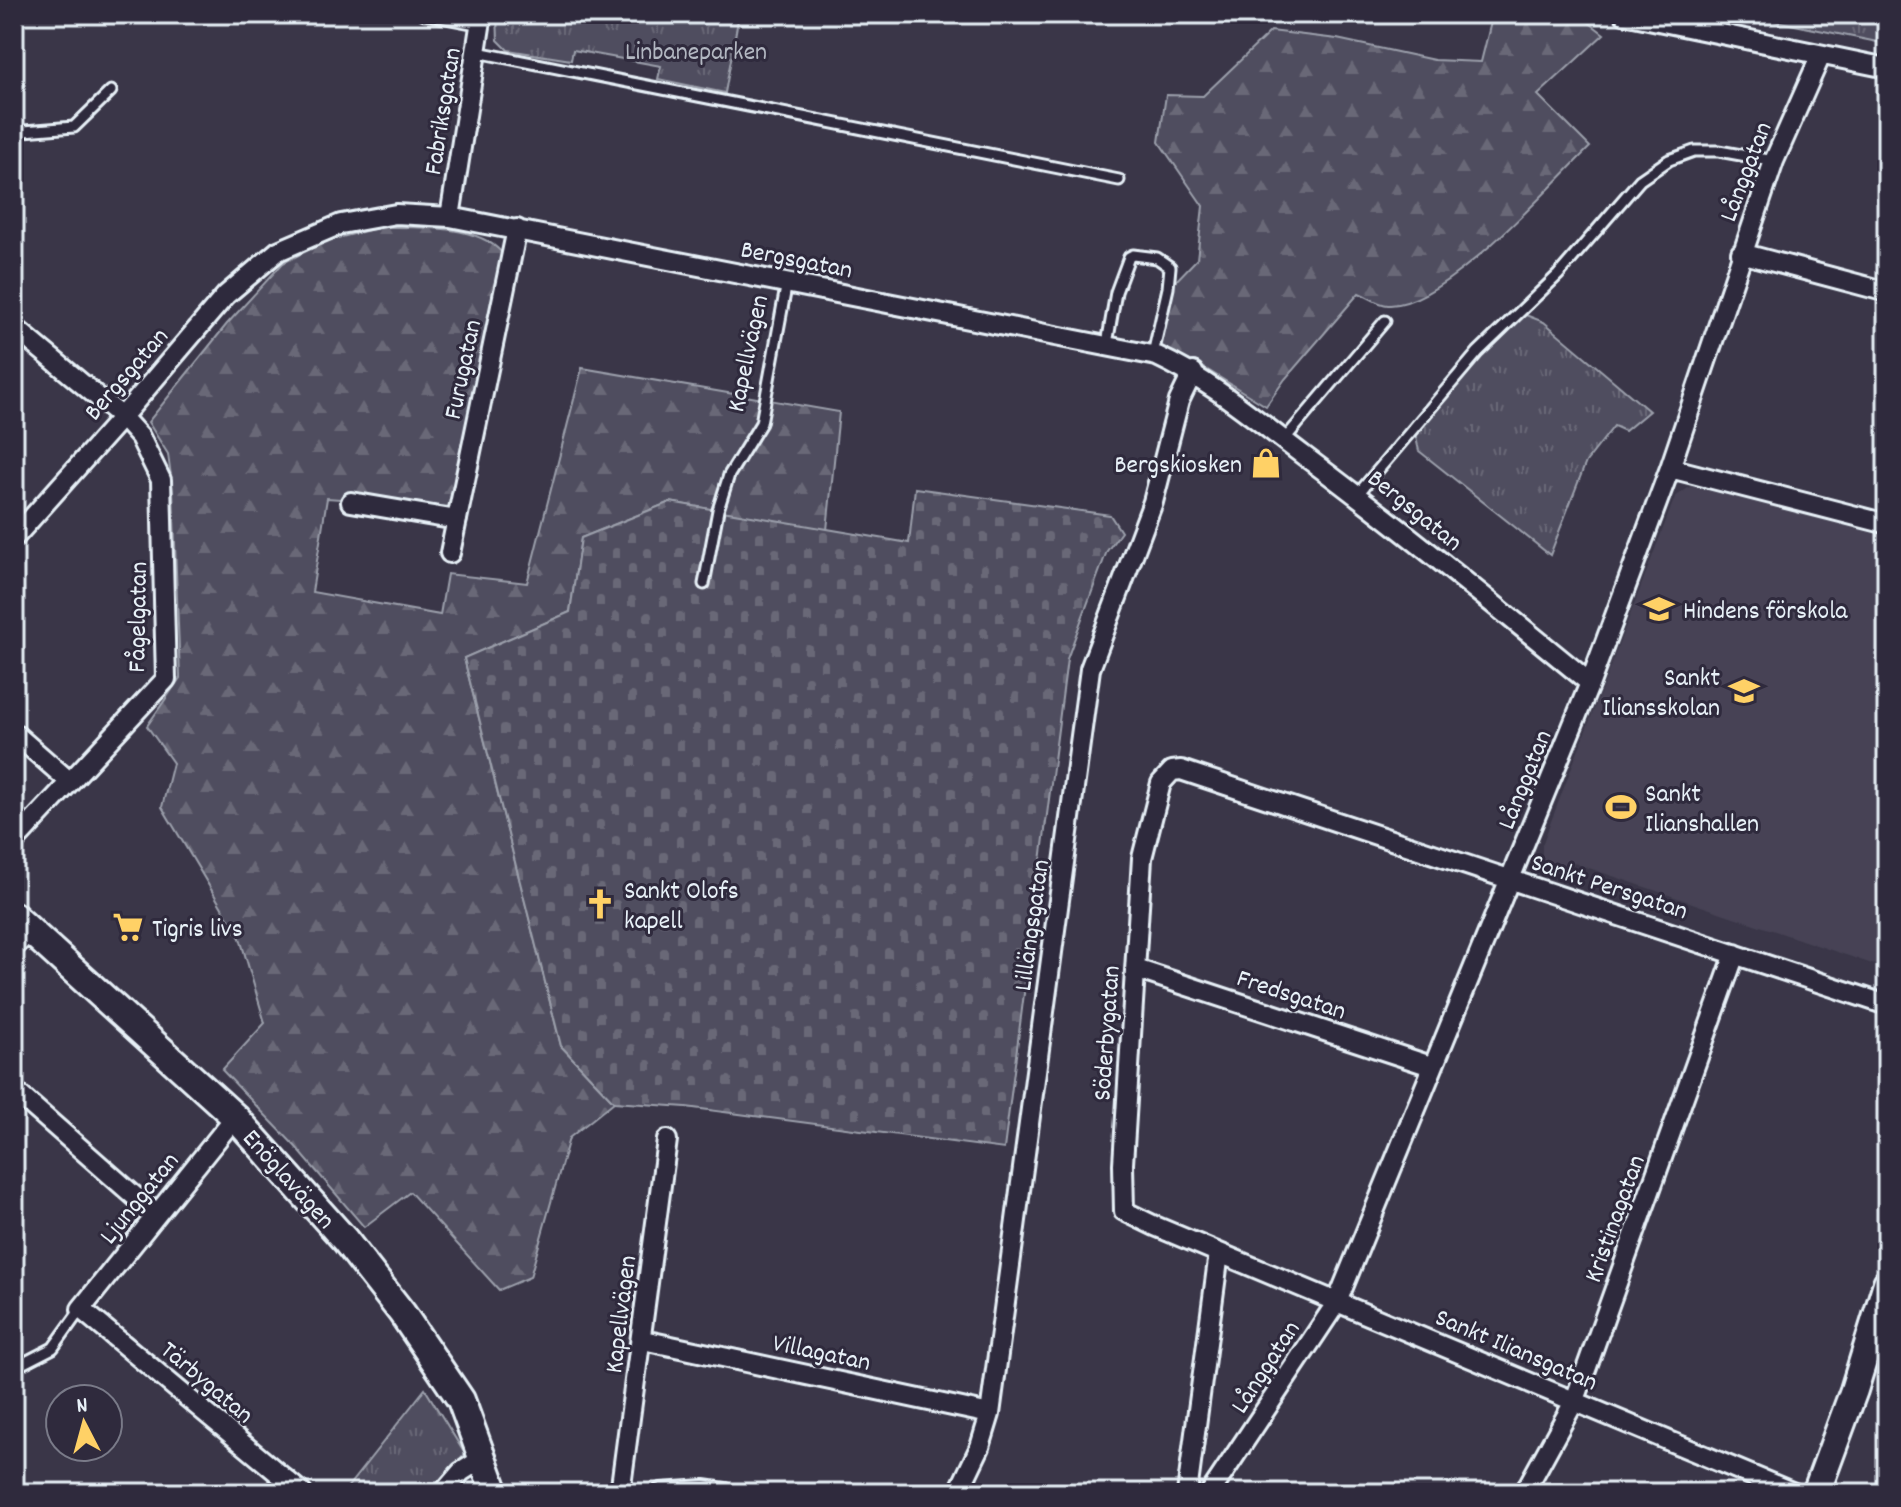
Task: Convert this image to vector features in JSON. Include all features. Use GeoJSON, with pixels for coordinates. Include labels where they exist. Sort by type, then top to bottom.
{"type":"FeatureCollection","features":[{"type":"Feature","properties":{"kind":"street"},"geometry":{"type":"LineString","coordinates":[[1624,14],[1887,68]]}},
{"type":"Feature","properties":{"kind":"street","name":"Fabriksgatan"},"geometry":{"type":"LineString","coordinates":[[450,217],[482,19]]}},
{"type":"Feature","properties":{"kind":"street","name":"Långgatan"},"geometry":{"type":"LineString","coordinates":[[1210,1493],[1337,1302],[1590,683],[1670,468],[1774,161],[1821,55]]}},
{"type":"Feature","properties":{"kind":"street","name":"Bergsgatan"},"geometry":{"type":"LineString","coordinates":[[14,538],[226,295],[278,251],[341,224],[396,214],[450,217],[1153,354],[1193,372],[1284,440],[1590,683]]}},
{"type":"Feature","properties":{"kind":"street","name":"Furugatan"},"geometry":{"type":"LineString","coordinates":[[450,553],[517,229]]}},
{"type":"Feature","properties":{"kind":"street"},"geometry":{"type":"LineString","coordinates":[[1741,253],[1887,292]]}},
{"type":"Feature","properties":{"kind":"street","name":"Fågelgatan"},"geometry":{"type":"LineString","coordinates":[[14,327],[122,417],[140,437],[161,480],[166,679],[14,842]]}},
{"type":"Feature","properties":{"kind":"street","name":"Lillängsgatan"},"geometry":{"type":"LineString","coordinates":[[958,1493],[980,1447],[990,1414],[1090,669],[1153,502],[1179,401],[1193,372]]}},
{"type":"Feature","properties":{"kind":"street"},"geometry":{"type":"LineString","coordinates":[[1670,468],[1887,524]]}},
{"type":"Feature","properties":{"kind":"street"},"geometry":{"type":"LineString","coordinates":[[351,502],[457,520]]}},
{"type":"Feature","properties":{"kind":"street"},"geometry":{"type":"LineString","coordinates":[[14,733],[69,781]]}},
{"type":"Feature","properties":{"kind":"street","name":"Sankt Persgatan"},"geometry":{"type":"LineString","coordinates":[[1181,770],[1887,1005]]}},
{"type":"Feature","properties":{"kind":"street","name":"Söderbygatan"},"geometry":{"type":"LineString","coordinates":[[1181,770],[1172,771],[1161,783],[1142,858],[1123,1164],[1124,1211],[1219,1253]]}},
{"type":"Feature","properties":{"kind":"street","name":"Enöglavägen"},"geometry":{"type":"LineString","coordinates":[[19,932],[235,1117],[345,1240],[402,1313],[461,1400],[495,1493]]}},
{"type":"Feature","properties":{"kind":"street","name":"Kristinagatan"},"geometry":{"type":"LineString","coordinates":[[1524,1493],[1575,1400],[1735,954]]}},
{"type":"Feature","properties":{"kind":"street","name":"Fredsgatan"},"geometry":{"type":"LineString","coordinates":[[1136,969],[1431,1066]]}},
{"type":"Feature","properties":{"kind":"street"},"geometry":{"type":"LineString","coordinates":[[14,1090],[156,1215]]}},
{"type":"Feature","properties":{"kind":"street","name":"Ljunggatan"},"geometry":{"type":"LineString","coordinates":[[81,1309],[235,1117]]}},
{"type":"Feature","properties":{"kind":"street","name":"Kapellvägen"},"geometry":{"type":"LineString","coordinates":[[620,1493],[643,1340],[667,1140]]}},
{"type":"Feature","properties":{"kind":"street","name":"Långgatan"},"geometry":{"type":"LineString","coordinates":[[1187,1493],[1219,1253]]}},
{"type":"Feature","properties":{"kind":"street","name":"Sankt Iliansgatan"},"geometry":{"type":"LineString","coordinates":[[1219,1253],[1794,1493]]}},
{"type":"Feature","properties":{"kind":"street"},"geometry":{"type":"LineString","coordinates":[[1816,1493],[1854,1390],[1887,1283]]}},
{"type":"Feature","properties":{"kind":"street","name":"Tärbygatan"},"geometry":{"type":"LineString","coordinates":[[81,1309],[302,1493]]}},
{"type":"Feature","properties":{"kind":"street","name":"Villagatan"},"geometry":{"type":"LineString","coordinates":[[643,1340],[990,1414]]}},
{"type":"Feature","properties":{"kind":"street"},"geometry":{"type":"LineString","coordinates":[[443,1493],[461,1472],[483,1458]]}},
{"type":"Feature","properties":{"kind":"street"},"geometry":{"type":"LineString","coordinates":[[661,1493],[704,1490],[725,1493]]}},
{"type":"Feature","properties":{"kind":"lane"},"geometry":{"type":"LineString","coordinates":[[424,14],[482,19]]}},
{"type":"Feature","properties":{"kind":"lane"},"geometry":{"type":"LineString","coordinates":[[477,52],[1119,180]]}},
{"type":"Feature","properties":{"kind":"lane"},"geometry":{"type":"LineString","coordinates":[[14,141],[24,131],[74,127],[111,91]]}},
{"type":"Feature","properties":{"kind":"lane"},"geometry":{"type":"LineString","coordinates":[[1357,495],[1478,352],[1558,275],[1640,180],[1669,160],[1694,151],[1719,151],[1774,161]]}},
{"type":"Feature","properties":{"kind":"lane"},"geometry":{"type":"LineString","coordinates":[[1107,344],[1116,292],[1129,257],[1157,258],[1170,267],[1153,354]]}},
{"type":"Feature","properties":{"kind":"lane","name":"Kapellvägen"},"geometry":{"type":"LineString","coordinates":[[704,584],[718,510],[729,475],[761,423],[787,282]]}},
{"type":"Feature","properties":{"kind":"lane"},"geometry":{"type":"LineString","coordinates":[[1284,440],[1385,321]]}},
{"type":"Feature","properties":{"kind":"lane"},"geometry":{"type":"LineString","coordinates":[[14,1368],[53,1348],[81,1309]]}},
{"type":"Feature","properties":{"kind":"shaded area","name":"Sankt Iliansskolan"},"geometry":{"type":"Polygon","coordinates":[[[1694,484],[1887,537],[1887,969],[1574,863],[1567,879],[1552,873],[1542,860],[1542,845],[1675,497],[1694,484]]]}},
{"type":"Feature","properties":{"kind":"green space","name":"Linbaneparken"},"geometry":{"type":"Polygon","coordinates":[[[497,14],[707,14],[738,20],[725,93],[658,79],[661,66],[573,50],[571,60],[508,50],[498,40],[497,14]]]}},
{"type":"Feature","properties":{"kind":"green space"},"geometry":{"type":"Polygon","coordinates":[[[1493,14],[1578,14],[1604,34],[1538,95],[1590,147],[1523,215],[1466,267],[1411,301],[1384,305],[1359,293],[1285,379],[1266,406],[1196,363],[1155,350],[1173,284],[1197,259],[1203,206],[1159,142],[1166,95],[1203,96],[1271,31],[1337,39],[1434,60],[1481,62],[1493,14]]]}},
{"type":"Feature","properties":{"kind":"green space"},"geometry":{"type":"Polygon","coordinates":[[[1741,14],[1887,14],[1887,44],[1741,14]]]}},
{"type":"Feature","properties":{"kind":"green space"},"geometry":{"type":"Polygon","coordinates":[[[381,227],[463,232],[492,244],[502,253],[454,507],[327,498],[312,592],[440,615],[447,574],[527,583],[582,368],[839,412],[827,530],[670,502],[581,538],[570,612],[464,658],[561,1046],[614,1102],[569,1138],[530,1277],[499,1290],[410,1192],[364,1227],[295,1146],[222,1070],[265,1023],[240,938],[162,807],[173,763],[147,726],[180,678],[173,491],[168,454],[148,422],[227,324],[283,263],[326,241],[381,227]]]}},
{"type":"Feature","properties":{"kind":"green space"},"geometry":{"type":"Polygon","coordinates":[[[1523,314],[1544,322],[1649,411],[1625,431],[1614,426],[1586,462],[1550,555],[1419,451],[1415,433],[1478,352],[1523,314]]]}},
{"type":"Feature","properties":{"kind":"green space"},"geometry":{"type":"Polygon","coordinates":[[[915,488],[1110,515],[1121,532],[1107,551],[1067,659],[1004,1149],[686,1107],[614,1102],[561,1046],[464,658],[570,612],[581,538],[670,502],[909,543],[915,488]]]}},
{"type":"Feature","properties":{"kind":"green space"},"geometry":{"type":"Polygon","coordinates":[[[425,1389],[465,1454],[432,1493],[343,1493],[425,1389]]]}},
{"type":"Feature","properties":{"kind":"place","name":"Bergskiosken"},"geometry":{"type":"Point","coordinates":[1266,463]}},
{"type":"Feature","properties":{"kind":"place","name":"Hindens förskola"},"geometry":{"type":"Point","coordinates":[1659,609]}},
{"type":"Feature","properties":{"kind":"place","name":"Sankt Iliansskolan"},"geometry":{"type":"Point","coordinates":[1744,691]}},
{"type":"Feature","properties":{"kind":"place","name":"Sankt Ilianshallen"},"geometry":{"type":"Point","coordinates":[1621,807]}},
{"type":"Feature","properties":{"kind":"place","name":"Sankt Olofs kapell"},"geometry":{"type":"Point","coordinates":[600,904]}},
{"type":"Feature","properties":{"kind":"place","name":"Tigris livs"},"geometry":{"type":"Point","coordinates":[128,927]}}]}
